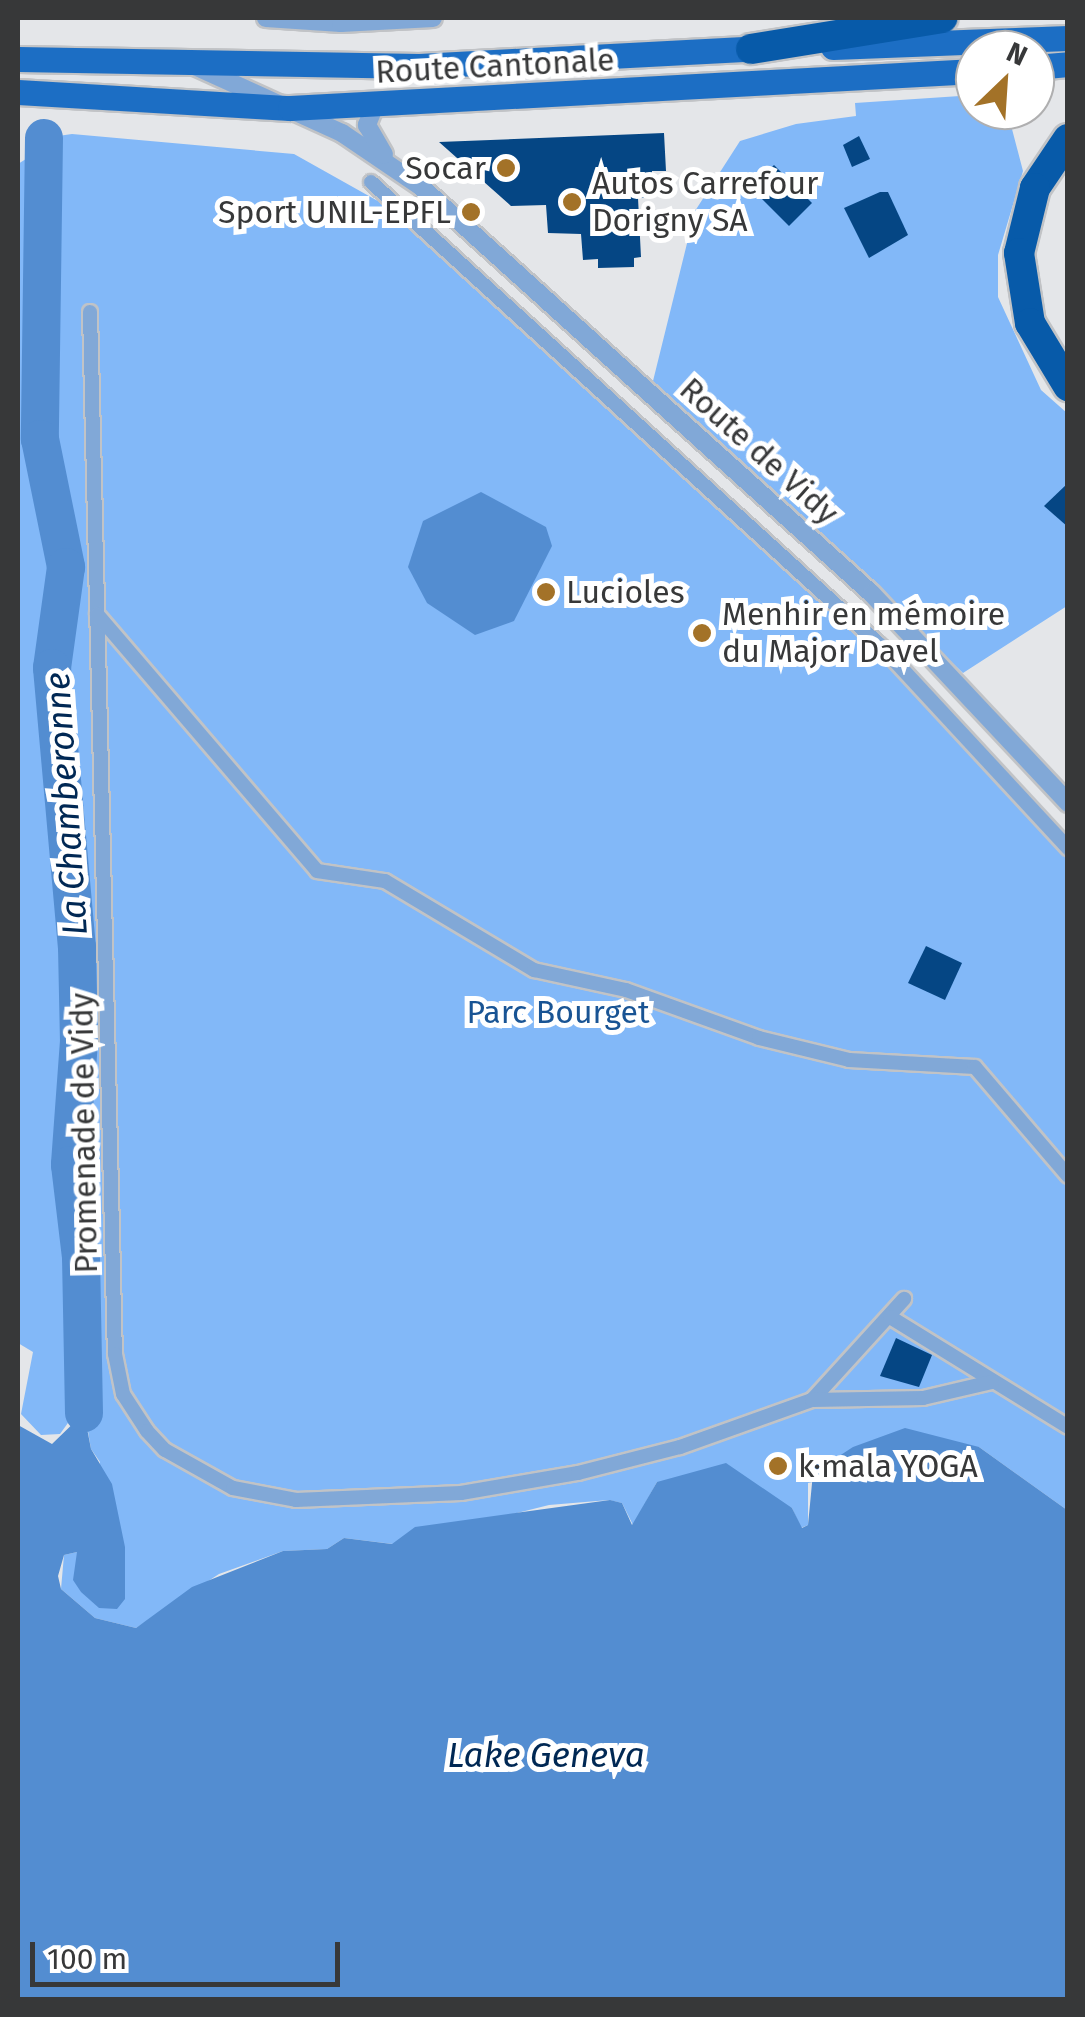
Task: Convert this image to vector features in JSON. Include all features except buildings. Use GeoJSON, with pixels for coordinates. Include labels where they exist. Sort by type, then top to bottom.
{"type":"FeatureCollection","features":[{"type":"Feature","properties":{"kind":"highway"},"geometry":{"type":"LineString","coordinates":[[751,48],[943,18]]}},
{"type":"Feature","properties":{"kind":"highway"},"geometry":{"type":"LineString","coordinates":[[1068,139],[1035,188],[1019,253],[1030,323],[1068,386]]}},
{"type":"Feature","properties":{"kind":"main road","name":"Route Cantonale"},"geometry":{"type":"LineString","coordinates":[[18,59],[101,64],[419,66],[751,48],[1068,38]]}},
{"type":"Feature","properties":{"kind":"main road","name":"Route Cantonale"},"geometry":{"type":"LineString","coordinates":[[18,92],[290,108],[955,73]]}},
{"type":"Feature","properties":{"kind":"street"},"geometry":{"type":"LineString","coordinates":[[266,18],[340,23],[433,18]]}},
{"type":"Feature","properties":{"kind":"street"},"geometry":{"type":"LineString","coordinates":[[18,46],[101,64]]}},
{"type":"Feature","properties":{"kind":"street","name":"Route de Vidy"},"geometry":{"type":"LineString","coordinates":[[193,65],[290,108],[390,163],[872,594],[1068,803]]}},
{"type":"Feature","properties":{"kind":"street","name":"Route de Vidy"},"geometry":{"type":"LineString","coordinates":[[374,105],[368,126],[390,163]]}},
{"type":"Feature","properties":{"kind":"street"},"geometry":{"type":"LineString","coordinates":[[371,182],[880,645],[1068,848]]}},
{"type":"Feature","properties":{"kind":"street","name":"Promenade de Vidy"},"geometry":{"type":"LineString","coordinates":[[90,312],[115,1354],[123,1394],[166,1450],[234,1488],[296,1500],[461,1493],[578,1473],[680,1448],[812,1400]]}},
{"type":"Feature","properties":{"kind":"street"},"geometry":{"type":"LineString","coordinates":[[96,614],[157,680],[317,871],[385,881],[534,970],[626,990],[758,1038],[849,1060],[975,1067],[1068,1176]]}},
{"type":"Feature","properties":{"kind":"street"},"geometry":{"type":"LineString","coordinates":[[812,1400],[904,1299]]}},
{"type":"Feature","properties":{"kind":"street"},"geometry":{"type":"LineString","coordinates":[[890,1318],[1068,1427]]}},
{"type":"Feature","properties":{"kind":"street"},"geometry":{"type":"LineString","coordinates":[[812,1400],[923,1398],[992,1382]]}},
{"type":"Feature","properties":{"kind":"green space"},"geometry":{"type":"Polygon","coordinates":[[[955,96],[955,130],[1012,130],[1023,171],[998,255],[998,297],[1041,390],[1067,413],[1067,606],[963,673],[653,381],[695,211],[740,141],[796,124],[856,116],[855,103],[955,96]]]}},
{"type":"Feature","properties":{"kind":"green space","name":"Parc Bourget"},"geometry":{"type":"Polygon","coordinates":[[[72,134],[294,154],[401,214],[853,627],[1067,858],[1067,1510],[979,1447],[808,1483],[808,1525],[801,1528],[792,1508],[657,1482],[633,1525],[622,1503],[609,1500],[549,1505],[393,1544],[344,1538],[327,1549],[283,1551],[219,1574],[136,1628],[95,1618],[61,1589],[64,1555],[77,1552],[81,1592],[100,1462],[91,1449],[83,1402],[60,1434],[41,1435],[21,1414],[33,1352],[18,1343],[18,164],[45,147],[44,138],[72,134]]]}},
{"type":"Feature","properties":{"kind":"water"},"geometry":{"type":"Polygon","coordinates":[[[481,492],[546,527],[552,546],[514,621],[475,635],[427,603],[408,567],[423,521],[481,492]]]}},
{"type":"Feature","properties":{"kind":"water","name":"Lake Geneva"},"geometry":{"type":"Polygon","coordinates":[[[84,1413],[91,1449],[112,1484],[125,1547],[125,1599],[117,1609],[99,1608],[81,1592],[73,1580],[77,1552],[64,1555],[58,1576],[61,1589],[95,1618],[136,1628],[192,1587],[283,1551],[327,1549],[344,1538],[392,1544],[415,1527],[610,1500],[622,1503],[632,1525],[657,1482],[726,1463],[792,1508],[802,1528],[808,1525],[813,1473],[853,1447],[905,1428],[979,1447],[1067,1510],[1067,1999],[18,1999],[18,1425],[52,1444],[84,1413]]]}},
{"type":"Feature","properties":{"kind":"waterway","name":"La Chamberonne"},"geometry":{"type":"LineString","coordinates":[[44,138],[40,439],[66,567],[52,668],[77,947],[79,1041],[70,1165],[81,1257],[84,1413]]}},
{"type":"Feature","properties":{"kind":"place","name":"Socar"},"geometry":{"type":"Point","coordinates":[506,168]}},
{"type":"Feature","properties":{"kind":"place","name":"Autos Carrefour Dorigny SA"},"geometry":{"type":"Point","coordinates":[572,202]}},
{"type":"Feature","properties":{"kind":"place","name":"Sport UNIL-EPFL"},"geometry":{"type":"Point","coordinates":[471,212]}},
{"type":"Feature","properties":{"kind":"place","name":"Lucioles"},"geometry":{"type":"Point","coordinates":[546,592]}},
{"type":"Feature","properties":{"kind":"place","name":"Menhir en mémoire du Major Davel"},"geometry":{"type":"Point","coordinates":[702,633]}},
{"type":"Feature","properties":{"kind":"place","name":"k·mala YOGA"},"geometry":{"type":"Point","coordinates":[778,1466]}}]}
